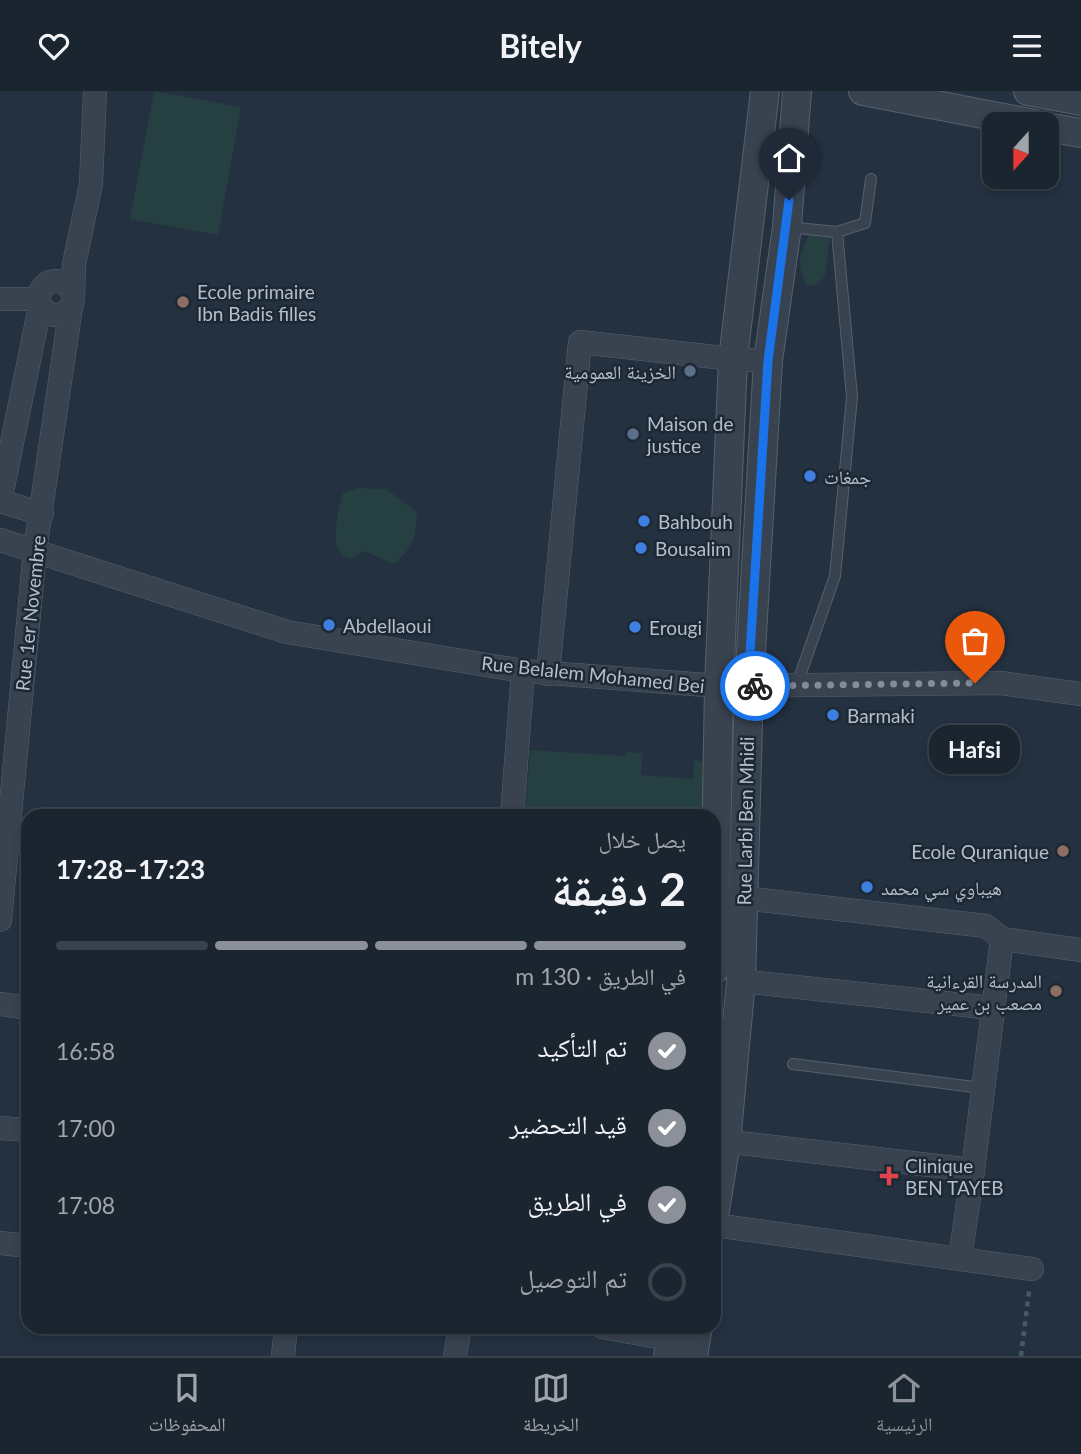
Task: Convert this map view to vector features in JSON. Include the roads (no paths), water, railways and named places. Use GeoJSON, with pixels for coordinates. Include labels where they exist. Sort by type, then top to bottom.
{"type":"FeatureCollection","features":[{"type":"Feature","properties":{"kind":"street"},"geometry":{"type":"LineString","coordinates":[[0,299],[42,296],[74,264],[91,184],[95,91]]}},
{"type":"Feature","properties":{"kind":"street","name":"Rue Larbi Ben Mhidi"},"geometry":{"type":"LineString","coordinates":[[721,1124],[724,1075],[741,981],[724,898],[719,686],[733,359],[765,91]]}},
{"type":"Feature","properties":{"kind":"street","name":"Rue Larbi Ben Mhidi"},"geometry":{"type":"LineString","coordinates":[[721,920],[748,686],[768,361],[787,227],[797,91]]}},
{"type":"Feature","properties":{"kind":"street"},"geometry":{"type":"LineString","coordinates":[[863,91],[982,114]]}},
{"type":"Feature","properties":{"kind":"street"},"geometry":{"type":"LineString","coordinates":[[1028,91],[1081,101]]}},
{"type":"Feature","properties":{"kind":"street"},"geometry":{"type":"LineString","coordinates":[[1059,129],[1081,133]]}},
{"type":"Feature","properties":{"kind":"street","name":"Rue 1er Novembre"},"geometry":{"type":"LineString","coordinates":[[0,920],[35,550],[72,303],[74,264]]}},
{"type":"Feature","properties":{"kind":"street"},"geometry":{"type":"LineString","coordinates":[[42,296],[47,314],[65,314],[72,303],[71,289],[64,283],[55,281],[42,296],[0,501],[42,514]]}},
{"type":"Feature","properties":{"kind":"street"},"geometry":{"type":"LineString","coordinates":[[548,674],[580,342],[768,361]]}},
{"type":"Feature","properties":{"kind":"street","name":"Rue Belalem Mohamed Bei"},"geometry":{"type":"LineString","coordinates":[[0,540],[287,632],[523,671],[719,686],[1001,683],[1081,694]]}},
{"type":"Feature","properties":{"kind":"street"},"geometry":{"type":"LineString","coordinates":[[512,809],[523,671]]}},
{"type":"Feature","properties":{"kind":"street"},"geometry":{"type":"LineString","coordinates":[[724,898],[986,926],[1002,939],[1081,950]]}},
{"type":"Feature","properties":{"kind":"street"},"geometry":{"type":"LineString","coordinates":[[960,1258],[1002,939]]}},
{"type":"Feature","properties":{"kind":"street"},"geometry":{"type":"LineString","coordinates":[[741,981],[992,1008]]}},
{"type":"Feature","properties":{"kind":"street"},"geometry":{"type":"LineString","coordinates":[[0,1005],[21,1006]]}},
{"type":"Feature","properties":{"kind":"street"},"geometry":{"type":"LineString","coordinates":[[0,1128],[21,1130]]}},
{"type":"Feature","properties":{"kind":"street"},"geometry":{"type":"LineString","coordinates":[[721,1141],[973,1170]]}},
{"type":"Feature","properties":{"kind":"street"},"geometry":{"type":"LineString","coordinates":[[721,1226],[1032,1269]]}},
{"type":"Feature","properties":{"kind":"street"},"geometry":{"type":"LineString","coordinates":[[0,1243],[21,1245]]}},
{"type":"Feature","properties":{"kind":"street"},"geometry":{"type":"LineString","coordinates":[[283,1356],[285,1334]]}},
{"type":"Feature","properties":{"kind":"street"},"geometry":{"type":"LineString","coordinates":[[455,1356],[459,1334]]}},
{"type":"Feature","properties":{"kind":"street"},"geometry":{"type":"LineString","coordinates":[[640,1334],[683,1342]]}},
{"type":"Feature","properties":{"kind":"lane"},"geometry":{"type":"LineString","coordinates":[[787,227],[837,232],[865,223],[871,179]]}},
{"type":"Feature","properties":{"kind":"lane"},"geometry":{"type":"LineString","coordinates":[[797,684],[835,576],[852,397],[837,232]]}},
{"type":"Feature","properties":{"kind":"lane"},"geometry":{"type":"LineString","coordinates":[[793,1064],[982,1088]]}},
{"type":"Feature","properties":{"kind":"place","name":"Ecole primaire Ibn Badis filles"},"geometry":{"type":"Point","coordinates":[183,302]}},
{"type":"Feature","properties":{"kind":"place","name":"الخزينة العمومية"},"geometry":{"type":"Point","coordinates":[690,371]}},
{"type":"Feature","properties":{"kind":"place","name":"Maison de justice"},"geometry":{"type":"Point","coordinates":[633,434]}},
{"type":"Feature","properties":{"kind":"place","name":"جمغات"},"geometry":{"type":"Point","coordinates":[810,476]}},
{"type":"Feature","properties":{"kind":"place","name":"Bahbouh"},"geometry":{"type":"Point","coordinates":[644,521]}},
{"type":"Feature","properties":{"kind":"place","name":"Bousalim"},"geometry":{"type":"Point","coordinates":[641,548]}},
{"type":"Feature","properties":{"kind":"place","name":"Abdellaoui"},"geometry":{"type":"Point","coordinates":[329,625]}},
{"type":"Feature","properties":{"kind":"place","name":"Erougi"},"geometry":{"type":"Point","coordinates":[635,627]}},
{"type":"Feature","properties":{"kind":"place","name":"Hafsi"},"geometry":{"type":"Point","coordinates":[975,683]}},
{"type":"Feature","properties":{"kind":"place","name":"Barmaki"},"geometry":{"type":"Point","coordinates":[833,715]}},
{"type":"Feature","properties":{"kind":"place","name":"Ecole Quranique"},"geometry":{"type":"Point","coordinates":[1063,851]}},
{"type":"Feature","properties":{"kind":"place","name":"هيباوي سي محمد"},"geometry":{"type":"Point","coordinates":[867,887]}},
{"type":"Feature","properties":{"kind":"place","name":"المدرسة القرءانية مصعب بن عمير"},"geometry":{"type":"Point","coordinates":[1056,991]}},
{"type":"Feature","properties":{"kind":"place","name":"Clinique BEN TAYEB"},"geometry":{"type":"Point","coordinates":[889,1176]}}]}
